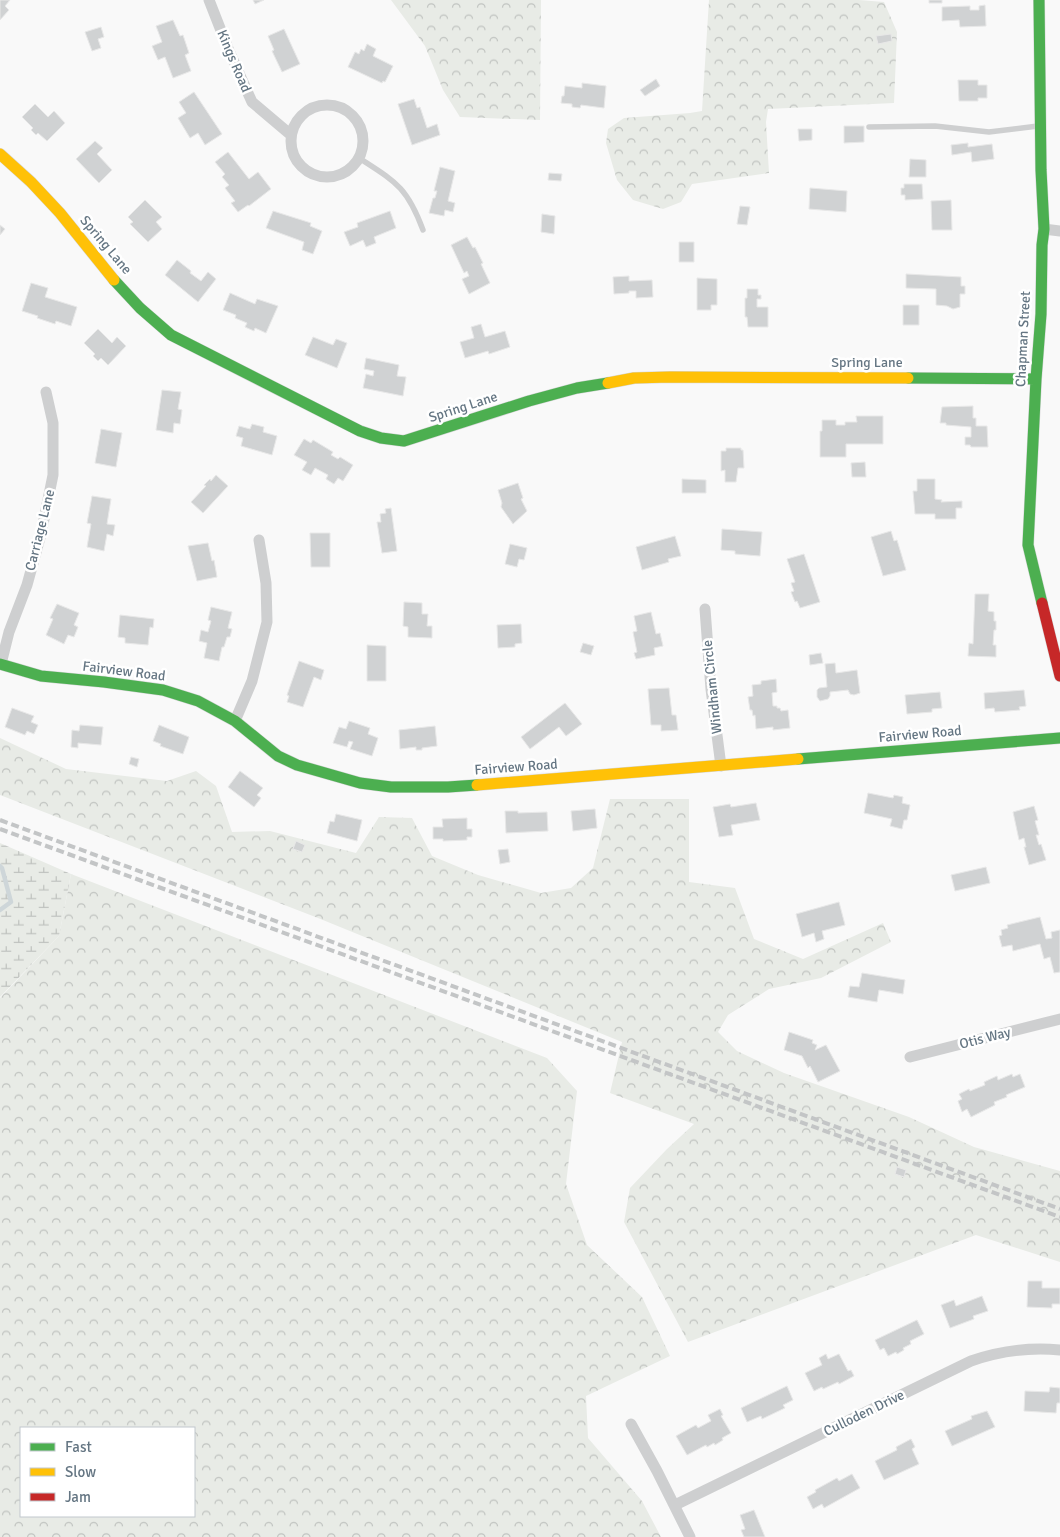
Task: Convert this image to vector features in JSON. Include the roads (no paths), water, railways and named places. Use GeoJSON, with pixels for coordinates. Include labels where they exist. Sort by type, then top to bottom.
{"type":"FeatureCollection","features":[{"type":"Feature","properties":{"kind":"street","name":"Kings Road"},"geometry":{"type":"LineString","coordinates":[[209,0],[235,67],[252,102],[291,136]]}},
{"type":"Feature","properties":{"kind":"street","name":"Chapman Street"},"geometry":{"type":"LineString","coordinates":[[1039,0],[1040,126],[1044,229],[1028,545],[1060,676]]}},
{"type":"Feature","properties":{"kind":"street"},"geometry":{"type":"LineString","coordinates":[[333,105],[344,108],[354,115],[364,136],[359,158],[351,168],[340,175],[328,178],[316,176],[304,170],[296,160],[292,148],[291,136],[295,124],[311,108],[333,105]]}},
{"type":"Feature","properties":{"kind":"street","name":"Spring Lane"},"geometry":{"type":"LineString","coordinates":[[0,154],[21,172],[59,213],[95,258],[154,321],[171,335],[360,431],[371,436],[389,440],[404,441],[529,401],[578,388],[634,378],[779,376],[1036,379]]}},
{"type":"Feature","properties":{"kind":"street"},"geometry":{"type":"LineString","coordinates":[[1044,229],[1060,231]]}},
{"type":"Feature","properties":{"kind":"street","name":"Carriage Lane"},"geometry":{"type":"LineString","coordinates":[[0,664],[9,632],[27,585],[41,534],[53,475],[53,423],[46,392]]}},
{"type":"Feature","properties":{"kind":"street"},"geometry":{"type":"LineString","coordinates":[[235,721],[252,681],[267,622],[266,582],[259,540]]}},
{"type":"Feature","properties":{"kind":"street","name":"Windham Circle"},"geometry":{"type":"LineString","coordinates":[[705,608],[711,689],[721,766]]}},
{"type":"Feature","properties":{"kind":"street","name":"Fairview Road"},"geometry":{"type":"LineString","coordinates":[[0,664],[41,676],[163,690],[198,701],[235,721],[278,756],[297,765],[360,783],[391,786],[448,787],[1060,738]]}},
{"type":"Feature","properties":{"kind":"street","name":"Otis Way"},"geometry":{"type":"LineString","coordinates":[[910,1057],[1060,1019]]}},
{"type":"Feature","properties":{"kind":"street","name":"Culloden Drive"},"geometry":{"type":"LineString","coordinates":[[675,1505],[971,1361],[990,1354],[1009,1351],[1045,1348],[1060,1350]]}},
{"type":"Feature","properties":{"kind":"street"},"geometry":{"type":"LineString","coordinates":[[631,1424],[675,1505],[690,1537]]}},
{"type":"Feature","properties":{"kind":"lane"},"geometry":{"type":"LineString","coordinates":[[869,127],[935,126],[989,132],[1040,126]]}},
{"type":"Feature","properties":{"kind":"lane"},"geometry":{"type":"LineString","coordinates":[[359,158],[400,187],[416,210],[423,230]]}},
{"type":"Feature","properties":{"kind":"waterway"},"geometry":{"type":"LineString","coordinates":[[0,866],[11,902],[0,910]]}},
{"type":"Feature","properties":{"kind":"railway"},"geometry":{"type":"LineString","coordinates":[[0,820],[1060,1209]]}},
{"type":"Feature","properties":{"kind":"railway"},"geometry":{"type":"LineString","coordinates":[[0,829],[1060,1217]]}}]}
